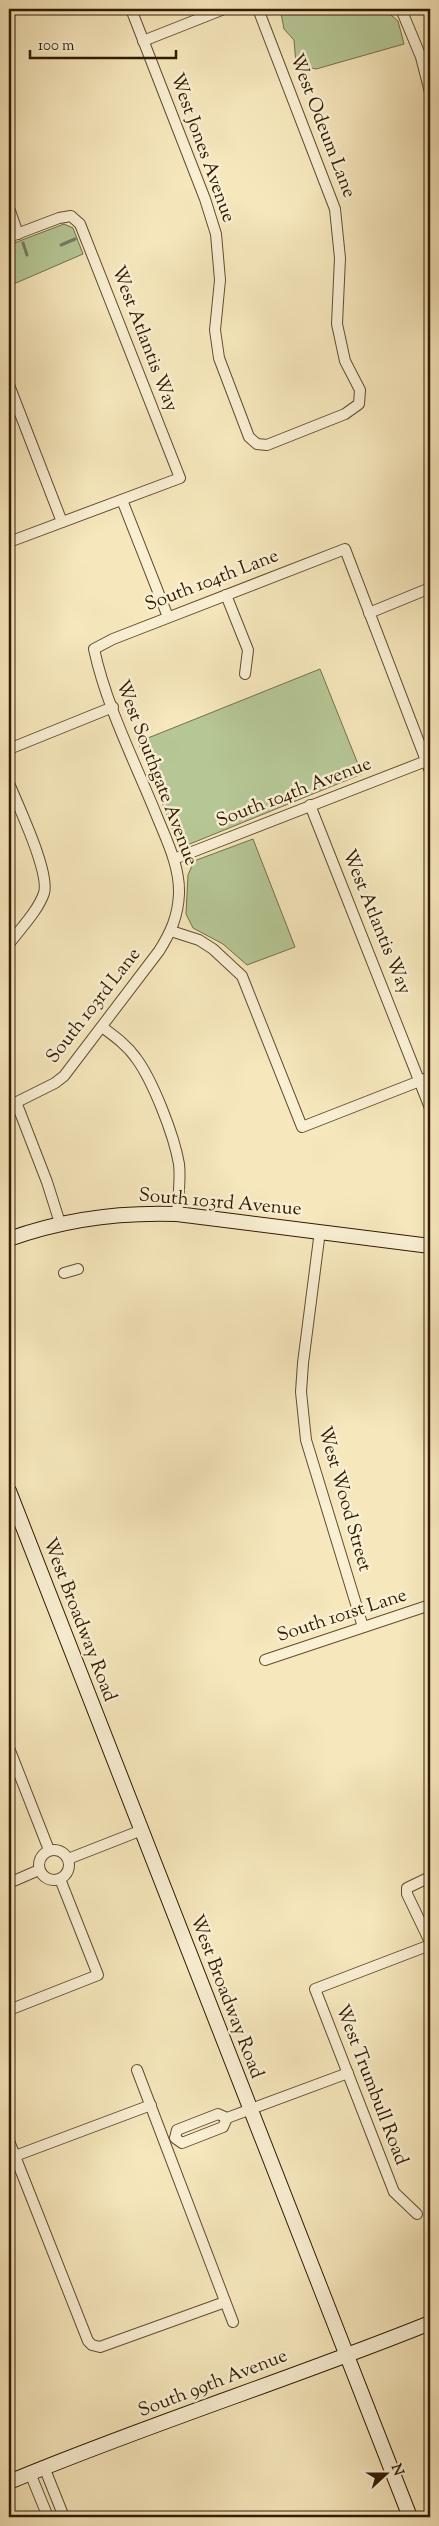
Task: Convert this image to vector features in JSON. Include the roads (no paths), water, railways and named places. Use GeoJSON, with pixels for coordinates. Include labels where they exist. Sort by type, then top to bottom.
{"type":"FeatureCollection","features":[{"type":"Feature","properties":{"kind":"main road","name":"South 103rd Avenue"},"geometry":{"type":"LineString","coordinates":[[9,1239],[60,1223],[119,1214],[177,1214],[430,1246]]}},
{"type":"Feature","properties":{"kind":"main road","name":"West Broadway Road"},"geometry":{"type":"LineString","coordinates":[[9,1490],[410,2517]]}},
{"type":"Feature","properties":{"kind":"main road","name":"South 99th Avenue"},"geometry":{"type":"LineString","coordinates":[[9,2482],[221,2400],[430,2323]]}},
{"type":"Feature","properties":{"kind":"street","name":"West Jones Avenue"},"geometry":{"type":"LineString","coordinates":[[130,9],[216,234],[220,280],[216,330],[219,358],[249,437],[257,444]]}},
{"type":"Feature","properties":{"kind":"street"},"geometry":{"type":"LineString","coordinates":[[143,41],[224,9]]}},
{"type":"Feature","properties":{"kind":"street","name":"West Odeum Lane"},"geometry":{"type":"LineString","coordinates":[[257,444],[267,445],[276,442],[344,414],[359,404],[360,390],[345,361],[337,324],[340,258],[335,209],[258,9]]}},
{"type":"Feature","properties":{"kind":"street"},"geometry":{"type":"LineString","coordinates":[[401,9],[421,56],[430,92]]}},
{"type":"Feature","properties":{"kind":"street"},"geometry":{"type":"LineString","coordinates":[[9,208],[14,235]]}},
{"type":"Feature","properties":{"kind":"street","name":"West Atlantis Way"},"geometry":{"type":"LineString","coordinates":[[14,235],[59,218],[72,216],[80,224],[180,478],[122,500]]}},
{"type":"Feature","properties":{"kind":"street"},"geometry":{"type":"LineString","coordinates":[[9,385],[13,407],[62,522]]}},
{"type":"Feature","properties":{"kind":"street"},"geometry":{"type":"LineString","coordinates":[[9,542],[122,500],[168,617]]}},
{"type":"Feature","properties":{"kind":"street","name":"South 104th Lane"},"geometry":{"type":"LineString","coordinates":[[94,649],[168,617],[345,548],[369,613]]}},
{"type":"Feature","properties":{"kind":"street"},"geometry":{"type":"LineString","coordinates":[[430,588],[369,613],[430,771]]}},
{"type":"Feature","properties":{"kind":"street"},"geometry":{"type":"LineString","coordinates":[[226,595],[248,650],[245,674]]}},
{"type":"Feature","properties":{"kind":"street","name":"West Southgate Avenue"},"geometry":{"type":"LineString","coordinates":[[94,649],[113,708],[174,859],[179,892],[177,913],[172,931]]}},
{"type":"Feature","properties":{"kind":"street"},"geometry":{"type":"LineString","coordinates":[[9,749],[113,708]]}},
{"type":"Feature","properties":{"kind":"street","name":"South 104th Avenue"},"geometry":{"type":"LineString","coordinates":[[174,859],[426,761]]}},
{"type":"Feature","properties":{"kind":"street"},"geometry":{"type":"LineString","coordinates":[[9,783],[44,873],[44,892],[9,944]]}},
{"type":"Feature","properties":{"kind":"street","name":"West Atlantis Way"},"geometry":{"type":"LineString","coordinates":[[310,805],[425,1079],[430,1108]]}},
{"type":"Feature","properties":{"kind":"street"},"geometry":{"type":"LineString","coordinates":[[172,931],[199,940],[214,948],[242,976],[302,1127],[425,1079]]}},
{"type":"Feature","properties":{"kind":"street","name":"South 103rd Lane"},"geometry":{"type":"LineString","coordinates":[[12,1104],[45,1088],[64,1076],[172,931]]}},
{"type":"Feature","properties":{"kind":"street"},"geometry":{"type":"LineString","coordinates":[[102,1027],[136,1058],[148,1077],[174,1143],[179,1165],[177,1214]]}},
{"type":"Feature","properties":{"kind":"street"},"geometry":{"type":"LineString","coordinates":[[12,1104],[47,1182],[60,1223]]}},
{"type":"Feature","properties":{"kind":"street","name":"West Wood Street"},"geometry":{"type":"LineString","coordinates":[[320,1231],[301,1392],[306,1440],[363,1627]]}},
{"type":"Feature","properties":{"kind":"street"},"geometry":{"type":"LineString","coordinates":[[64,1273],[78,1269]]}},
{"type":"Feature","properties":{"kind":"street"},"geometry":{"type":"LineString","coordinates":[[430,1360],[430,1393]]}},
{"type":"Feature","properties":{"kind":"street","name":"South 101st Lane"},"geometry":{"type":"LineString","coordinates":[[265,1660],[430,1606]]}},
{"type":"Feature","properties":{"kind":"street"},"geometry":{"type":"LineString","coordinates":[[9,1748],[49,1850]]}},
{"type":"Feature","properties":{"kind":"street"},"geometry":{"type":"LineString","coordinates":[[68,1859],[142,1830]]}},
{"type":"Feature","properties":{"kind":"street"},"geometry":{"type":"LineString","coordinates":[[49,1850],[60,1850],[68,1859],[67,1873],[60,1879],[46,1878],[39,1870],[40,1858],[49,1850]]}},
{"type":"Feature","properties":{"kind":"street"},"geometry":{"type":"LineString","coordinates":[[9,1882],[39,1870]]}},
{"type":"Feature","properties":{"kind":"street"},"geometry":{"type":"LineString","coordinates":[[430,1877],[407,1888],[407,1894],[430,1943]]}},
{"type":"Feature","properties":{"kind":"street"},"geometry":{"type":"LineString","coordinates":[[9,2010],[98,1975],[60,1879]]}},
{"type":"Feature","properties":{"kind":"street","name":"West Trumbull Road"},"geometry":{"type":"LineString","coordinates":[[417,2214],[394,2192],[315,1989],[430,1943]]}},
{"type":"Feature","properties":{"kind":"street"},"geometry":{"type":"LineString","coordinates":[[138,2070],[234,2322]]}},
{"type":"Feature","properties":{"kind":"street"},"geometry":{"type":"LineString","coordinates":[[175,2138],[177,2130],[218,2114],[226,2118],[348,2073]]}},
{"type":"Feature","properties":{"kind":"street"},"geometry":{"type":"LineString","coordinates":[[15,2156],[150,2105]]}},
{"type":"Feature","properties":{"kind":"street"},"geometry":{"type":"LineString","coordinates":[[175,2138],[182,2143],[190,2140],[223,2127],[226,2118]]}},
{"type":"Feature","properties":{"kind":"street"},"geometry":{"type":"LineString","coordinates":[[164,2142],[175,2138]]}},
{"type":"Feature","properties":{"kind":"street"},"geometry":{"type":"LineString","coordinates":[[9,2141],[88,2341],[92,2345],[100,2347],[225,2302]]}},
{"type":"Feature","properties":{"kind":"street"},"geometry":{"type":"LineString","coordinates":[[44,2468],[64,2517]]}},
{"type":"Feature","properties":{"kind":"street"},"geometry":{"type":"LineString","coordinates":[[30,2473],[48,2517]]}},
{"type":"Feature","properties":{"kind":"waterway"},"geometry":{"type":"LineString","coordinates":[[61,245],[75,239]]}},
{"type":"Feature","properties":{"kind":"waterway"},"geometry":{"type":"LineString","coordinates":[[23,243],[27,255]]}}]}
